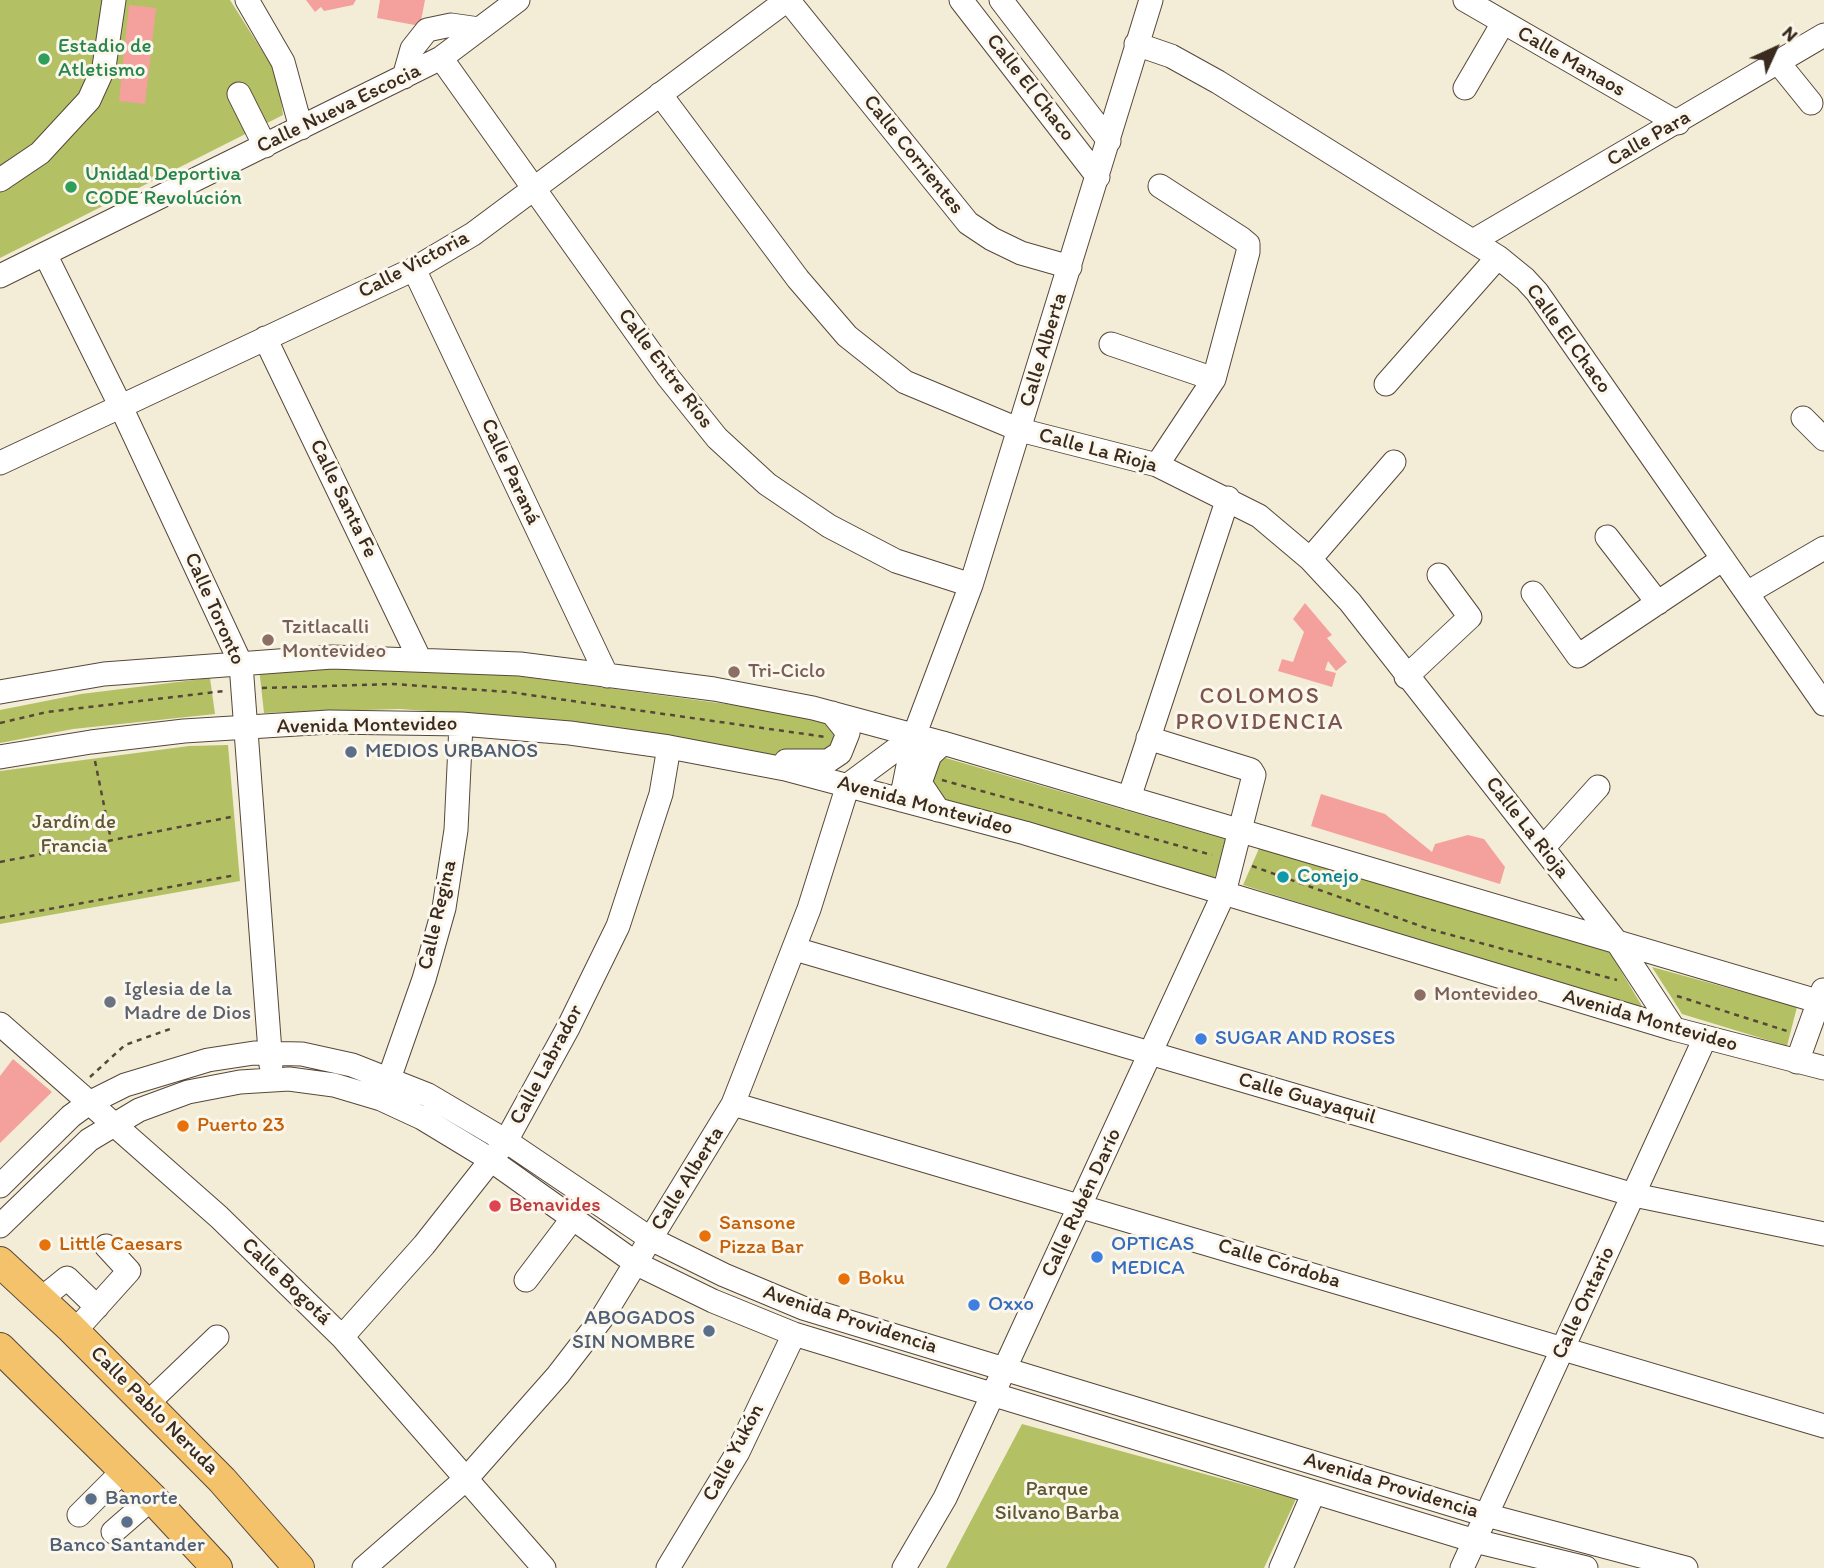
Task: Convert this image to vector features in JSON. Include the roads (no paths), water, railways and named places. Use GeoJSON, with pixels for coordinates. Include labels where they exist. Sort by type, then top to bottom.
{"type":"FeatureCollection","features":[{"type":"Feature","properties":{"kind":"main road","name":"Calle Pablo Neruda"},"geometry":{"type":"LineString","coordinates":[[0,1262],[75,1331],[222,1480],[299,1568]]}},
{"type":"Feature","properties":{"kind":"main road"},"geometry":{"type":"LineString","coordinates":[[0,1348],[152,1498],[217,1568]]}},
{"type":"Feature","properties":{"kind":"street"},"geometry":{"type":"LineString","coordinates":[[0,180],[40,153],[89,100],[104,67],[114,0]]}},
{"type":"Feature","properties":{"kind":"street"},"geometry":{"type":"LineString","coordinates":[[247,0],[283,62],[301,128]]}},
{"type":"Feature","properties":{"kind":"street","name":"Calle Nueva Escocia"},"geometry":{"type":"LineString","coordinates":[[0,276],[442,58],[518,0]]}},
{"type":"Feature","properties":{"kind":"street","name":"Calle Victoria"},"geometry":{"type":"LineString","coordinates":[[0,463],[414,268],[473,234],[537,190],[660,94],[788,0]]}},
{"type":"Feature","properties":{"kind":"street","name":"Calle Corrientes"},"geometry":{"type":"LineString","coordinates":[[788,0],[968,223],[1014,250],[1070,267]]}},
{"type":"Feature","properties":{"kind":"street","name":"Calle El Chaco"},"geometry":{"type":"LineString","coordinates":[[961,0],[1098,177]]}},
{"type":"Feature","properties":{"kind":"street","name":"Calle El Chaco"},"geometry":{"type":"LineString","coordinates":[[1001,0],[1109,141]]}},
{"type":"Feature","properties":{"kind":"street","name":"Calle Alberta"},"geometry":{"type":"LineString","coordinates":[[901,800],[914,736],[971,585],[1151,0]]}},
{"type":"Feature","properties":{"kind":"street","name":"Calle Manaos"},"geometry":{"type":"LineString","coordinates":[[1465,0],[1678,122]]}},
{"type":"Feature","properties":{"kind":"street"},"geometry":{"type":"LineString","coordinates":[[1465,88],[1503,23]]}},
{"type":"Feature","properties":{"kind":"street"},"geometry":{"type":"LineString","coordinates":[[404,77],[412,49],[427,30],[451,25],[479,29]]}},
{"type":"Feature","properties":{"kind":"street","name":"Calle Para"},"geometry":{"type":"LineString","coordinates":[[1473,242],[1824,35]]}},
{"type":"Feature","properties":{"kind":"street","name":"Calle El Chaco"},"geometry":{"type":"LineString","coordinates":[[1136,44],[1171,56],[1209,76],[1498,257],[1537,292],[1824,704]]}},
{"type":"Feature","properties":{"kind":"street","name":"Calle Entre Ríos"},"geometry":{"type":"LineString","coordinates":[[442,58],[690,407],[741,461],[797,506],[862,545],[896,561],[971,585]]}},
{"type":"Feature","properties":{"kind":"street"},"geometry":{"type":"LineString","coordinates":[[1777,61],[1811,103]]}},
{"type":"Feature","properties":{"kind":"street"},"geometry":{"type":"LineString","coordinates":[[239,94],[265,146]]}},
{"type":"Feature","properties":{"kind":"street","name":"Calle La Rioja"},"geometry":{"type":"LineString","coordinates":[[660,94],[798,279],[848,336],[905,382],[1020,430],[1157,465],[1228,498],[1259,516],[1310,559],[1350,602],[1406,677],[1619,945],[1674,1029]]}},
{"type":"Feature","properties":{"kind":"street"},"geometry":{"type":"LineString","coordinates":[[1157,465],[1214,379],[1248,244],[1160,186]]}},
{"type":"Feature","properties":{"kind":"street","name":"Calle Toronto"},"geometry":{"type":"LineString","coordinates":[[45,254],[121,407],[242,664],[272,1079]]}},
{"type":"Feature","properties":{"kind":"street"},"geometry":{"type":"LineString","coordinates":[[1386,384],[1498,257]]}},
{"type":"Feature","properties":{"kind":"street","name":"Calle Paraná"},"geometry":{"type":"LineString","coordinates":[[414,268],[607,676]]}},
{"type":"Feature","properties":{"kind":"street","name":"Calle Santa Fe"},"geometry":{"type":"LineString","coordinates":[[265,338],[420,660]]}},
{"type":"Feature","properties":{"kind":"street"},"geometry":{"type":"LineString","coordinates":[[1111,344],[1214,379]]}},
{"type":"Feature","properties":{"kind":"street"},"geometry":{"type":"LineString","coordinates":[[1803,418],[1824,439]]}},
{"type":"Feature","properties":{"kind":"street"},"geometry":{"type":"LineString","coordinates":[[1310,559],[1394,462]]}},
{"type":"Feature","properties":{"kind":"street"},"geometry":{"type":"LineString","coordinates":[[1129,798],[1228,498]]}},
{"type":"Feature","properties":{"kind":"street"},"geometry":{"type":"LineString","coordinates":[[1607,537],[1658,603]]}},
{"type":"Feature","properties":{"kind":"street"},"geometry":{"type":"LineString","coordinates":[[1747,593],[1824,548]]}},
{"type":"Feature","properties":{"kind":"street"},"geometry":{"type":"LineString","coordinates":[[1533,593],[1578,656],[1723,559]]}},
{"type":"Feature","properties":{"kind":"street"},"geometry":{"type":"LineString","coordinates":[[1406,677],[1470,617],[1439,575]]}},
{"type":"Feature","properties":{"kind":"street"},"geometry":{"type":"LineString","coordinates":[[0,692],[104,674],[332,657],[520,664],[714,689],[832,713],[1242,830],[1619,945],[1822,998],[1797,1062]]}},
{"type":"Feature","properties":{"kind":"street"},"geometry":{"type":"LineString","coordinates":[[759,764],[828,761],[837,756],[848,733],[832,713]]}},
{"type":"Feature","properties":{"kind":"street","name":"Avenida Montevideo"},"geometry":{"type":"LineString","coordinates":[[0,757],[91,742],[184,731],[329,722],[461,724],[570,733],[669,747],[759,764],[939,810],[1674,1029],[1824,1068]]}},
{"type":"Feature","properties":{"kind":"street","name":"Calle Regina"},"geometry":{"type":"LineString","coordinates":[[385,1088],[424,979],[444,908],[456,830],[461,724]]}},
{"type":"Feature","properties":{"kind":"street"},"geometry":{"type":"LineString","coordinates":[[848,785],[914,736]]}},
{"type":"Feature","properties":{"kind":"street","name":"Calle Rubén Darío"},"geometry":{"type":"LineString","coordinates":[[904,1568],[945,1498],[1153,1053],[1224,893],[1254,775],[1251,770],[1148,738]]}},
{"type":"Feature","properties":{"kind":"street"},"geometry":{"type":"LineString","coordinates":[[939,810],[920,783],[930,755],[943,743]]}},
{"type":"Feature","properties":{"kind":"street","name":"Calle Labrador"},"geometry":{"type":"LineString","coordinates":[[342,1337],[506,1141],[568,1028],[618,926],[662,794],[669,747]]}},
{"type":"Feature","properties":{"kind":"street","name":"Calle Alberta"},"geometry":{"type":"LineString","coordinates":[[365,1568],[467,1478],[558,1375],[602,1318],[637,1264],[733,1104],[794,949],[848,785]]}},
{"type":"Feature","properties":{"kind":"street"},"geometry":{"type":"LineString","coordinates":[[1543,848],[1598,787]]}},
{"type":"Feature","properties":{"kind":"street","name":"Calle Guayaquil"},"geometry":{"type":"LineString","coordinates":[[794,949],[1634,1195],[1824,1234]]}},
{"type":"Feature","properties":{"kind":"street","name":"Calle Bogotá"},"geometry":{"type":"LineString","coordinates":[[0,1024],[219,1217],[342,1337],[544,1568]]}},
{"type":"Feature","properties":{"kind":"street","name":"Calle Ontario"},"geometry":{"type":"LineString","coordinates":[[1462,1568],[1705,1038]]}},
{"type":"Feature","properties":{"kind":"street","name":"Avenida Providencia"},"geometry":{"type":"LineString","coordinates":[[0,1186],[82,1097],[208,1060],[270,1052],[302,1054],[385,1088],[422,1118],[492,1161],[637,1264],[713,1301],[794,1334],[1475,1541],[1586,1568]]}},
{"type":"Feature","properties":{"kind":"street","name":"Avenida Providencia"},"geometry":{"type":"LineString","coordinates":[[0,1226],[70,1156],[114,1123],[139,1110],[188,1092],[272,1079],[385,1088],[428,1095],[506,1141],[651,1239],[724,1275],[803,1308],[1486,1515],[1686,1568]]}},
{"type":"Feature","properties":{"kind":"street","name":"Calle Córdoba"},"geometry":{"type":"LineString","coordinates":[[733,1104],[1824,1426]]}},
{"type":"Feature","properties":{"kind":"street"},"geometry":{"type":"LineString","coordinates":[[526,1280],[573,1218]]}},
{"type":"Feature","properties":{"kind":"street"},"geometry":{"type":"LineString","coordinates":[[75,1331],[129,1271],[106,1245]]}},
{"type":"Feature","properties":{"kind":"street"},"geometry":{"type":"LineString","coordinates":[[40,1299],[67,1278],[97,1307]]}},
{"type":"Feature","properties":{"kind":"street","name":"Calle Yukón"},"geometry":{"type":"LineString","coordinates":[[668,1568],[738,1452],[794,1334]]}},
{"type":"Feature","properties":{"kind":"street"},"geometry":{"type":"LineString","coordinates":[[146,1404],[217,1336]]}},
{"type":"Feature","properties":{"kind":"street"},"geometry":{"type":"LineString","coordinates":[[79,1515],[124,1471]]}},
{"type":"Feature","properties":{"kind":"street"},"geometry":{"type":"LineString","coordinates":[[1281,1568],[1314,1492]]}},
{"type":"Feature","properties":{"kind":"street"},"geometry":{"type":"LineString","coordinates":[[113,1532],[152,1498]]}},
{"type":"Feature","properties":{"kind":"place","name":"Estadio de Atletismo"},"geometry":{"type":"Point","coordinates":[44,59]}},
{"type":"Feature","properties":{"kind":"place","name":"Unidad Deportiva CODE Revolución"},"geometry":{"type":"Point","coordinates":[71,187]}},
{"type":"Feature","properties":{"kind":"place","name":"Tzitlacalli Montevideo"},"geometry":{"type":"Point","coordinates":[268,640]}},
{"type":"Feature","properties":{"kind":"place","name":"Tri-Ciclo"},"geometry":{"type":"Point","coordinates":[734,672]}},
{"type":"Feature","properties":{"kind":"place","name":"MEDIOS URBANOS"},"geometry":{"type":"Point","coordinates":[351,752]}},
{"type":"Feature","properties":{"kind":"place","name":"Conejo"},"geometry":{"type":"Point","coordinates":[1283,877]}},
{"type":"Feature","properties":{"kind":"place","name":"Montevideo"},"geometry":{"type":"Point","coordinates":[1420,995]}},
{"type":"Feature","properties":{"kind":"place","name":"Iglesia de la Madre de Dios"},"geometry":{"type":"Point","coordinates":[110,1002]}},
{"type":"Feature","properties":{"kind":"place","name":"SUGAR AND ROSES"},"geometry":{"type":"Point","coordinates":[1201,1039]}},
{"type":"Feature","properties":{"kind":"place","name":"Puerto 23"},"geometry":{"type":"Point","coordinates":[183,1126]}},
{"type":"Feature","properties":{"kind":"place","name":"Benavides"},"geometry":{"type":"Point","coordinates":[495,1206]}},
{"type":"Feature","properties":{"kind":"place","name":"Sansone Pizza Bar"},"geometry":{"type":"Point","coordinates":[705,1236]}},
{"type":"Feature","properties":{"kind":"place","name":"Little Caesars"},"geometry":{"type":"Point","coordinates":[45,1245]}},
{"type":"Feature","properties":{"kind":"place","name":"OPTICAS MEDICA"},"geometry":{"type":"Point","coordinates":[1097,1257]}},
{"type":"Feature","properties":{"kind":"place","name":"Boku"},"geometry":{"type":"Point","coordinates":[844,1279]}},
{"type":"Feature","properties":{"kind":"place","name":"Oxxo"},"geometry":{"type":"Point","coordinates":[974,1305]}},
{"type":"Feature","properties":{"kind":"place","name":"ABOGADOS SIN NOMBRE"},"geometry":{"type":"Point","coordinates":[709,1331]}},
{"type":"Feature","properties":{"kind":"place","name":"Banorte"},"geometry":{"type":"Point","coordinates":[91,1499]}},
{"type":"Feature","properties":{"kind":"place","name":"Banco Santander"},"geometry":{"type":"Point","coordinates":[127,1522]}},
{"type":"Feature","properties":{"kind":"district","name":"COLOMOS PROVIDENCIA"},"geometry":{"type":"Point","coordinates":[1260,710]}},
{"type":"Feature","properties":{"kind":"park label","name":"Jardín de Francia"},"geometry":{"type":"Point","coordinates":[74,835]}},
{"type":"Feature","properties":{"kind":"park label","name":"Parque Silvano Barba"},"geometry":{"type":"Point","coordinates":[1057,1502]}}]}
